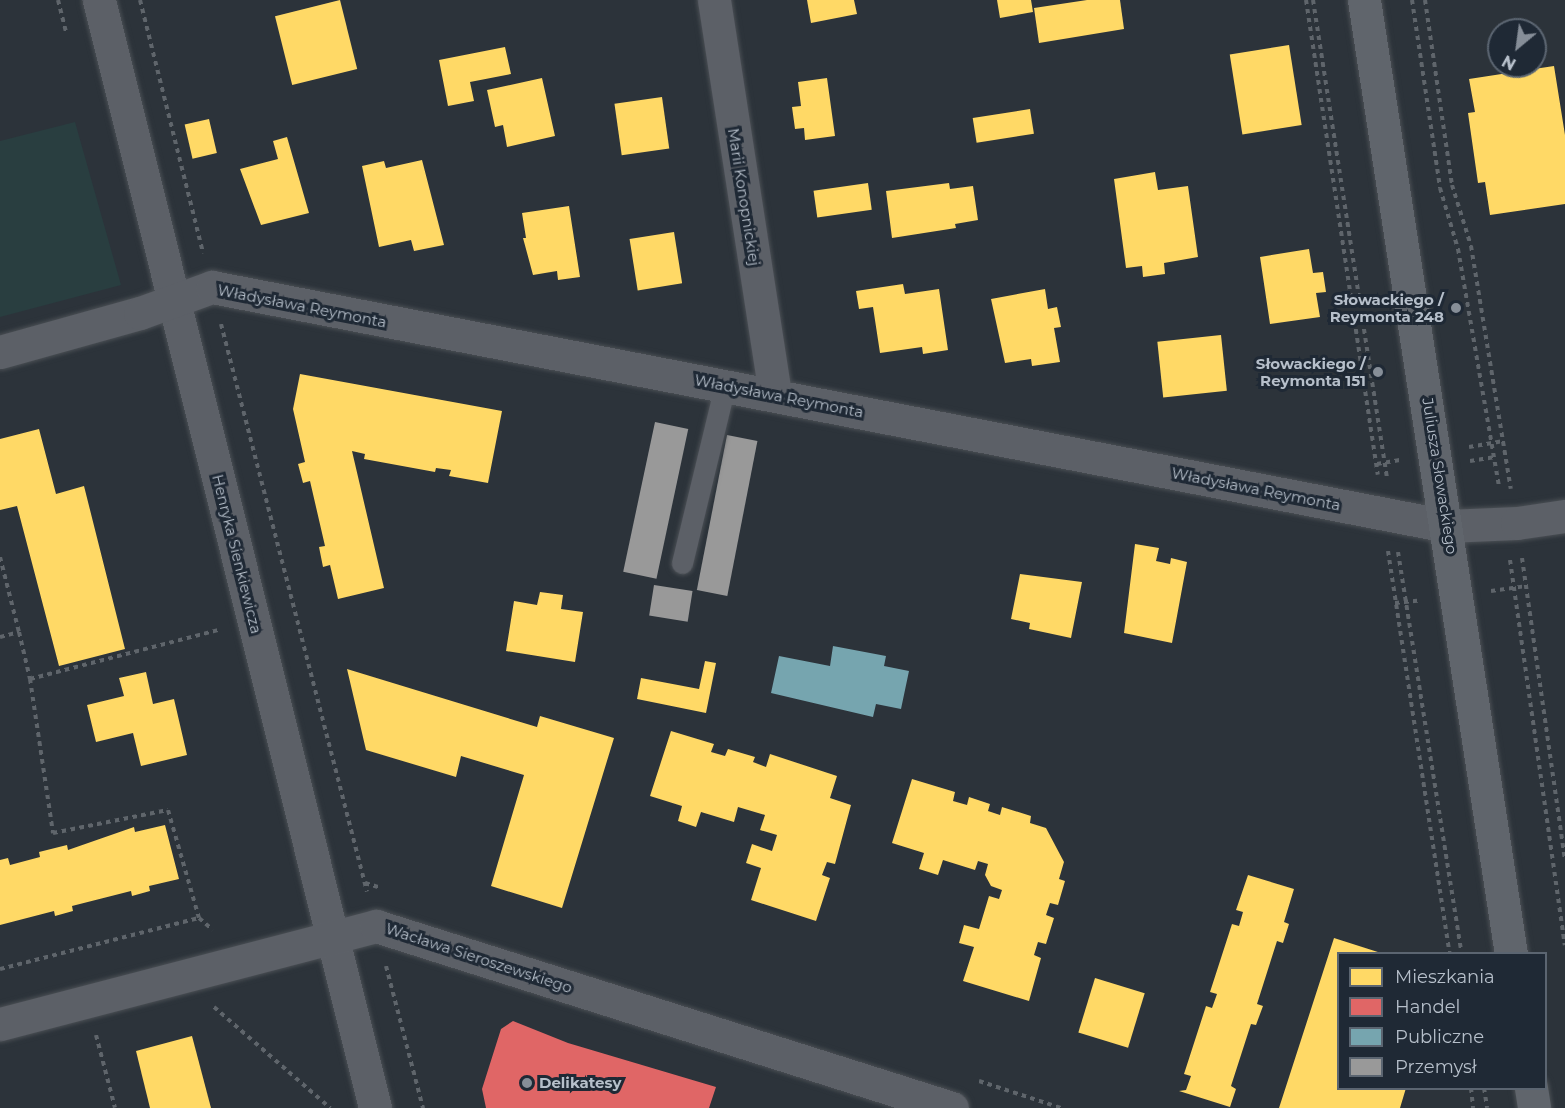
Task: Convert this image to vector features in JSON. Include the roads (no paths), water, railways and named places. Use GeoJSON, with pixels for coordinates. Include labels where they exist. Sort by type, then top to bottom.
{"type":"FeatureCollection","features":[{"type":"Feature","properties":{"kind":"street","name":"Henryka Sienkiewicza"},"geometry":{"type":"LineString","coordinates":[[99,0],[375,1108]]}},
{"type":"Feature","properties":{"kind":"street","name":"Marii Konopnickiej"},"geometry":{"type":"LineString","coordinates":[[714,0],[775,394]]}},
{"type":"Feature","properties":{"kind":"street","name":"Juliusza Słowackiego"},"geometry":{"type":"LineString","coordinates":[[1364,0],[1448,526],[1511,952]]}},
{"type":"Feature","properties":{"kind":"street","name":"Władysława Reymonta"},"geometry":{"type":"LineString","coordinates":[[0,352],[173,301],[212,287],[775,394],[1448,526],[1511,524],[1565,516]]}},
{"type":"Feature","properties":{"kind":"street","name":"Wacława Sieroszewskiego"},"geometry":{"type":"LineString","coordinates":[[0,1024],[332,935],[376,926],[952,1108]]}},
{"type":"Feature","properties":{"kind":"street"},"geometry":{"type":"LineString","coordinates":[[1531,1090],[1534,1108]]}},
{"type":"Feature","properties":{"kind":"lane"},"geometry":{"type":"LineString","coordinates":[[682,563],[725,385]]}},
{"type":"Feature","properties":{"kind":"place","name":"Słowackiego / Reymonta 248"},"geometry":{"type":"Point","coordinates":[1456,308]}},
{"type":"Feature","properties":{"kind":"place","name":"Słowackiego / Reymonta 151"},"geometry":{"type":"Point","coordinates":[1378,372]}},
{"type":"Feature","properties":{"kind":"place","name":"Delikatesy"},"geometry":{"type":"Point","coordinates":[527,1083]}}]}
